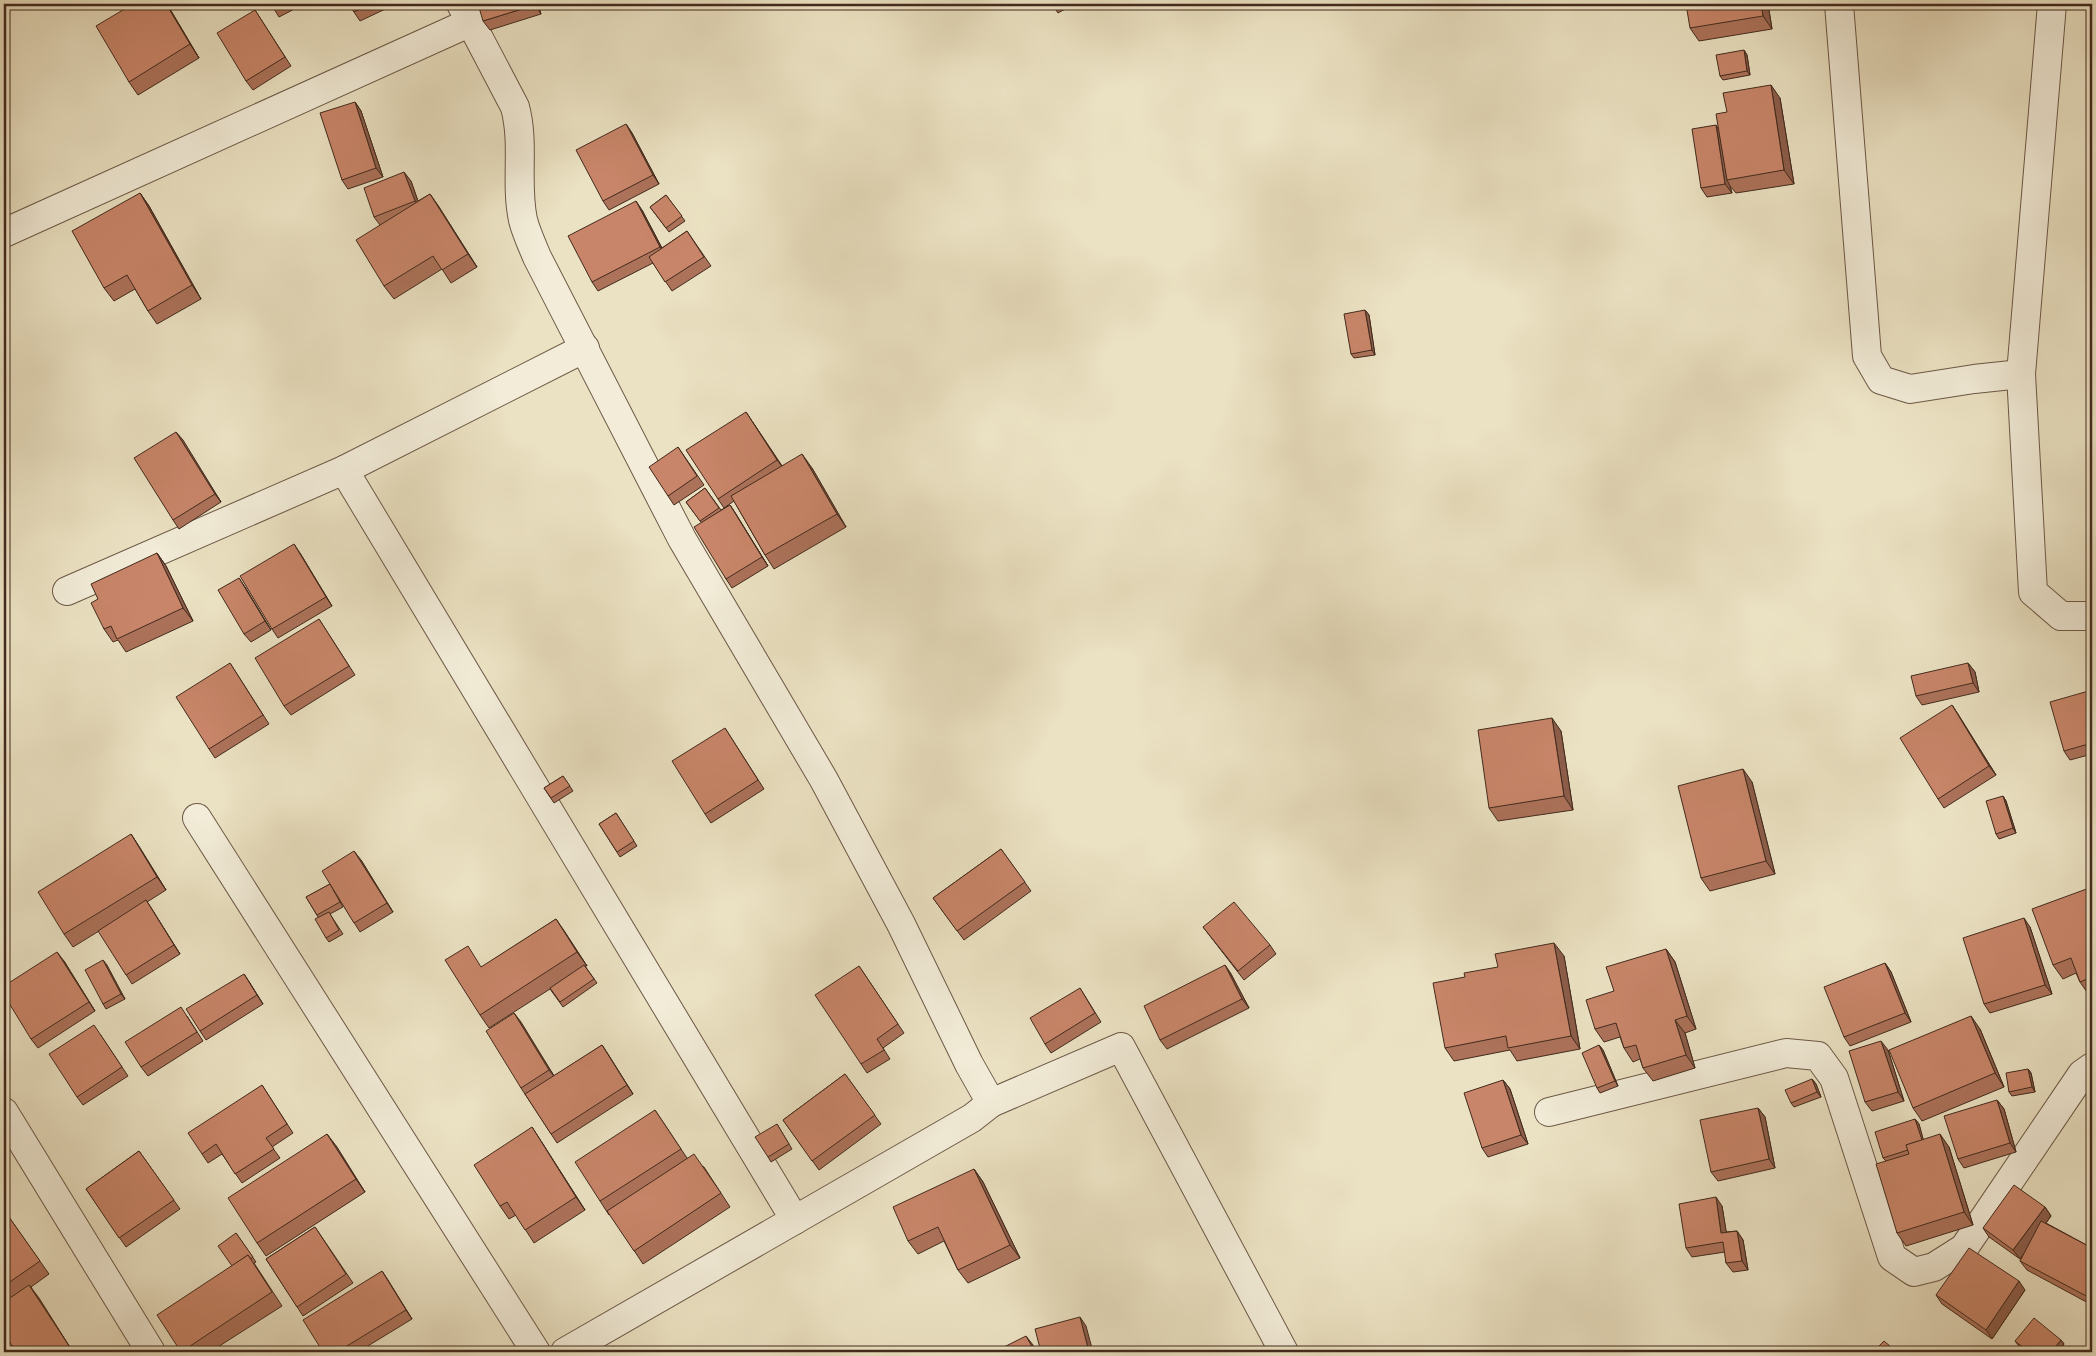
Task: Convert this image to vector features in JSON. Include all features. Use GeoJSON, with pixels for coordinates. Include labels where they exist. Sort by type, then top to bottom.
{"type":"FeatureCollection","features":[{"type":"Feature","properties":{"kind":"street"},"geometry":{"type":"LineString","coordinates":[[1839,4],[1868,356],[1881,380],[1910,389],[1974,378],[2021,374]]}},
{"type":"Feature","properties":{"kind":"street"},"geometry":{"type":"LineString","coordinates":[[2052,4],[2021,374],[2033,592],[2061,616],[2092,616]]}},
{"type":"Feature","properties":{"kind":"street"},"geometry":{"type":"LineString","coordinates":[[4,233],[466,13],[516,113],[523,220],[537,257],[682,539],[752,656],[842,814],[901,924],[969,1064],[991,1103]]}},
{"type":"Feature","properties":{"kind":"street"},"geometry":{"type":"LineString","coordinates":[[67,592],[344,470],[585,348]]}},
{"type":"Feature","properties":{"kind":"street"},"geometry":{"type":"LineString","coordinates":[[344,470],[795,1220]]}},
{"type":"Feature","properties":{"kind":"street"},"geometry":{"type":"LineString","coordinates":[[197,818],[536,1352]]}},
{"type":"Feature","properties":{"kind":"street"},"geometry":{"type":"LineString","coordinates":[[565,1352],[972,1118],[991,1103],[1121,1047],[1284,1352]]}},
{"type":"Feature","properties":{"kind":"street"},"geometry":{"type":"LineString","coordinates":[[1549,1112],[1786,1053],[1818,1056],[1834,1078],[1892,1257],[1914,1272],[1934,1267],[1964,1248],[2082,1074],[2092,1067]]}},
{"type":"Feature","properties":{"kind":"street"},"geometry":{"type":"LineString","coordinates":[[4,1112],[150,1352]]}},
{"type":"Feature","properties":{"kind":"building"},"geometry":{"type":"Polygon","coordinates":[[[133,4],[166,4],[190,44],[129,82],[96,26],[133,4]]]}},
{"type":"Feature","properties":{"kind":"building"},"geometry":{"type":"Polygon","coordinates":[[[271,4],[281,4],[273,8],[271,4]]]}},
{"type":"Feature","properties":{"kind":"building"},"geometry":{"type":"Polygon","coordinates":[[[350,4],[371,4],[354,12],[350,4]]]}},
{"type":"Feature","properties":{"kind":"building"},"geometry":{"type":"Polygon","coordinates":[[[478,4],[535,4],[535,5],[483,21],[478,4]]]}},
{"type":"Feature","properties":{"kind":"building"},"geometry":{"type":"Polygon","coordinates":[[[1686,4],[1761,4],[1763,16],[1690,28],[1686,4]]]}},
{"type":"Feature","properties":{"kind":"building"},"geometry":{"type":"Polygon","coordinates":[[[255,10],[285,57],[246,81],[217,33],[255,10]]]}},
{"type":"Feature","properties":{"kind":"building"},"geometry":{"type":"Polygon","coordinates":[[[1744,50],[1747,71],[1720,76],[1716,55],[1744,50]]]}},
{"type":"Feature","properties":{"kind":"building"},"geometry":{"type":"Polygon","coordinates":[[[1771,85],[1784,170],[1727,180],[1716,114],[1727,112],[1723,93],[1771,85]]]}},
{"type":"Feature","properties":{"kind":"building"},"geometry":{"type":"Polygon","coordinates":[[[355,102],[376,168],[342,180],[320,113],[355,102]]]}},
{"type":"Feature","properties":{"kind":"building"},"geometry":{"type":"Polygon","coordinates":[[[626,124],[653,175],[603,201],[576,150],[626,124]]]}},
{"type":"Feature","properties":{"kind":"building"},"geometry":{"type":"Polygon","coordinates":[[[1716,125],[1725,184],[1701,188],[1692,129],[1716,125]]]}},
{"type":"Feature","properties":{"kind":"building"},"geometry":{"type":"Polygon","coordinates":[[[404,172],[415,201],[374,217],[364,188],[404,172]]]}},
{"type":"Feature","properties":{"kind":"building"},"geometry":{"type":"Polygon","coordinates":[[[140,193],[192,285],[148,311],[127,275],[104,288],[72,231],[140,193]]]}},
{"type":"Feature","properties":{"kind":"building"},"geometry":{"type":"Polygon","coordinates":[[[430,194],[468,254],[442,270],[433,256],[384,286],[356,240],[430,194]]]}},
{"type":"Feature","properties":{"kind":"building"},"geometry":{"type":"Polygon","coordinates":[[[666,195],[682,216],[666,228],[650,207],[666,195]]]}},
{"type":"Feature","properties":{"kind":"building"},"geometry":{"type":"Polygon","coordinates":[[[636,201],[660,247],[592,282],[568,236],[636,201]]]}},
{"type":"Feature","properties":{"kind":"building"},"geometry":{"type":"Polygon","coordinates":[[[687,231],[704,257],[665,282],[649,257],[687,231]]]}},
{"type":"Feature","properties":{"kind":"building"},"geometry":{"type":"Polygon","coordinates":[[[1365,310],[1372,350],[1351,354],[1344,314],[1365,310]]]}},
{"type":"Feature","properties":{"kind":"building"},"geometry":{"type":"Polygon","coordinates":[[[746,412],[777,460],[718,499],[686,450],[746,412]]]}},
{"type":"Feature","properties":{"kind":"building"},"geometry":{"type":"Polygon","coordinates":[[[176,432],[215,494],[173,520],[134,458],[176,432]]]}},
{"type":"Feature","properties":{"kind":"building"},"geometry":{"type":"Polygon","coordinates":[[[678,447],[697,476],[668,496],[649,467],[678,447]]]}},
{"type":"Feature","properties":{"kind":"building"},"geometry":{"type":"Polygon","coordinates":[[[802,454],[837,514],[765,555],[731,496],[802,454]]]}},
{"type":"Feature","properties":{"kind":"building"},"geometry":{"type":"Polygon","coordinates":[[[705,488],[719,508],[700,521],[686,502],[705,488]]]}},
{"type":"Feature","properties":{"kind":"building"},"geometry":{"type":"Polygon","coordinates":[[[730,505],[762,557],[726,579],[694,527],[730,505]]]}},
{"type":"Feature","properties":{"kind":"building"},"geometry":{"type":"Polygon","coordinates":[[[294,544],[326,597],[272,629],[240,576],[294,544]]]}},
{"type":"Feature","properties":{"kind":"building"},"geometry":{"type":"Polygon","coordinates":[[[157,553],[183,608],[117,639],[111,626],[104,629],[91,603],[98,599],[91,584],[157,553]]]}},
{"type":"Feature","properties":{"kind":"building"},"geometry":{"type":"Polygon","coordinates":[[[239,578],[265,621],[244,634],[218,590],[239,578]]]}},
{"type":"Feature","properties":{"kind":"building"},"geometry":{"type":"Polygon","coordinates":[[[319,619],[349,666],[284,706],[255,658],[319,619]]]}},
{"type":"Feature","properties":{"kind":"building"},"geometry":{"type":"Polygon","coordinates":[[[230,663],[263,715],[209,749],[176,697],[230,663]]]}},
{"type":"Feature","properties":{"kind":"building"},"geometry":{"type":"Polygon","coordinates":[[[1968,663],[1973,683],[1916,696],[1911,676],[1968,663]]]}},
{"type":"Feature","properties":{"kind":"building"},"geometry":{"type":"Polygon","coordinates":[[[2092,690],[2092,743],[2064,751],[2050,702],[2092,690]]]}},
{"type":"Feature","properties":{"kind":"building"},"geometry":{"type":"Polygon","coordinates":[[[1952,705],[1989,766],[1938,799],[1900,738],[1952,705]]]}},
{"type":"Feature","properties":{"kind":"building"},"geometry":{"type":"Polygon","coordinates":[[[1552,718],[1564,796],[1489,808],[1478,730],[1552,718]]]}},
{"type":"Feature","properties":{"kind":"building"},"geometry":{"type":"Polygon","coordinates":[[[725,728],[758,780],[705,814],[672,761],[725,728]]]}},
{"type":"Feature","properties":{"kind":"building"},"geometry":{"type":"Polygon","coordinates":[[[1743,769],[1766,861],[1701,878],[1678,786],[1743,769]]]}},
{"type":"Feature","properties":{"kind":"building"},"geometry":{"type":"Polygon","coordinates":[[[563,776],[570,786],[551,798],[544,788],[563,776]]]}},
{"type":"Feature","properties":{"kind":"building"},"geometry":{"type":"Polygon","coordinates":[[[2003,796],[2013,828],[1996,834],[1986,801],[2003,796]]]}},
{"type":"Feature","properties":{"kind":"building"},"geometry":{"type":"Polygon","coordinates":[[[616,813],[634,841],[617,852],[599,824],[616,813]]]}},
{"type":"Feature","properties":{"kind":"building"},"geometry":{"type":"Polygon","coordinates":[[[131,834],[157,877],[64,934],[38,892],[131,834]]]}},
{"type":"Feature","properties":{"kind":"building"},"geometry":{"type":"Polygon","coordinates":[[[1001,849],[1025,882],[957,931],[933,898],[1001,849]]]}},
{"type":"Feature","properties":{"kind":"building"},"geometry":{"type":"Polygon","coordinates":[[[354,851],[387,903],[354,923],[322,871],[354,851]]]}},
{"type":"Feature","properties":{"kind":"building"},"geometry":{"type":"Polygon","coordinates":[[[330,884],[340,902],[317,915],[306,897],[330,884]]]}},
{"type":"Feature","properties":{"kind":"building"},"geometry":{"type":"Polygon","coordinates":[[[2092,887],[2092,977],[2080,982],[2071,958],[2053,965],[2032,909],[2092,887]]]}},
{"type":"Feature","properties":{"kind":"building"},"geometry":{"type":"Polygon","coordinates":[[[146,900],[174,945],[126,975],[98,931],[146,900]]]}},
{"type":"Feature","properties":{"kind":"building"},"geometry":{"type":"Polygon","coordinates":[[[1234,902],[1270,945],[1238,971],[1203,927],[1234,902]]]}},
{"type":"Feature","properties":{"kind":"building"},"geometry":{"type":"Polygon","coordinates":[[[329,912],[339,930],[326,938],[315,919],[329,912]]]}},
{"type":"Feature","properties":{"kind":"building"},"geometry":{"type":"Polygon","coordinates":[[[2024,918],[2045,985],[1984,1004],[1963,938],[2024,918]]]}},
{"type":"Feature","properties":{"kind":"building"},"geometry":{"type":"Polygon","coordinates":[[[556,919],[577,952],[480,1015],[445,960],[468,946],[481,967],[556,919]]]}},
{"type":"Feature","properties":{"kind":"building"},"geometry":{"type":"Polygon","coordinates":[[[1554,943],[1571,1036],[1508,1048],[1506,1036],[1445,1048],[1433,983],[1465,977],[1464,973],[1498,967],[1495,954],[1554,943]]]}},
{"type":"Feature","properties":{"kind":"building"},"geometry":{"type":"Polygon","coordinates":[[[1666,949],[1687,1016],[1675,1020],[1686,1055],[1643,1068],[1636,1045],[1624,1048],[1616,1023],[1595,1029],[1586,1000],[1614,991],[1606,967],[1666,949]]]}},
{"type":"Feature","properties":{"kind":"building"},"geometry":{"type":"Polygon","coordinates":[[[57,952],[89,1002],[31,1039],[4,995],[4,986],[57,952]]]}},
{"type":"Feature","properties":{"kind":"building"},"geometry":{"type":"Polygon","coordinates":[[[103,960],[121,994],[103,1004],[85,970],[103,960]]]}},
{"type":"Feature","properties":{"kind":"building"},"geometry":{"type":"Polygon","coordinates":[[[1885,963],[1905,1013],[1844,1037],[1824,987],[1885,963]]]}},
{"type":"Feature","properties":{"kind":"building"},"geometry":{"type":"Polygon","coordinates":[[[584,965],[594,979],[560,1002],[550,988],[584,965]]]}},
{"type":"Feature","properties":{"kind":"building"},"geometry":{"type":"Polygon","coordinates":[[[1225,965],[1242,999],[1160,1040],[1144,1006],[1225,965]]]}},
{"type":"Feature","properties":{"kind":"building"},"geometry":{"type":"Polygon","coordinates":[[[859,966],[898,1024],[877,1039],[884,1050],[861,1064],[815,995],[859,966]]]}},
{"type":"Feature","properties":{"kind":"building"},"geometry":{"type":"Polygon","coordinates":[[[244,974],[257,995],[200,1031],[186,1009],[244,974]]]}},
{"type":"Feature","properties":{"kind":"building"},"geometry":{"type":"Polygon","coordinates":[[[1080,988],[1095,1013],[1045,1044],[1030,1018],[1080,988]]]}},
{"type":"Feature","properties":{"kind":"building"},"geometry":{"type":"Polygon","coordinates":[[[181,1007],[197,1032],[141,1067],[125,1042],[181,1007]]]}},
{"type":"Feature","properties":{"kind":"building"},"geometry":{"type":"Polygon","coordinates":[[[514,1013],[549,1070],[521,1088],[486,1031],[514,1013]]]}},
{"type":"Feature","properties":{"kind":"building"},"geometry":{"type":"Polygon","coordinates":[[[1971,1016],[1995,1073],[1913,1108],[1889,1050],[1971,1016]]]}},
{"type":"Feature","properties":{"kind":"building"},"geometry":{"type":"Polygon","coordinates":[[[94,1025],[122,1067],[77,1097],[49,1054],[94,1025]]]}},
{"type":"Feature","properties":{"kind":"building"},"geometry":{"type":"Polygon","coordinates":[[[1881,1041],[1898,1092],[1865,1102],[1849,1051],[1881,1041]]]}},
{"type":"Feature","properties":{"kind":"building"},"geometry":{"type":"Polygon","coordinates":[[[602,1045],[627,1085],[551,1134],[525,1094],[602,1045]]]}},
{"type":"Feature","properties":{"kind":"building"},"geometry":{"type":"Polygon","coordinates":[[[1599,1045],[1615,1081],[1597,1088],[1582,1053],[1599,1045]]]}},
{"type":"Feature","properties":{"kind":"building"},"geometry":{"type":"Polygon","coordinates":[[[2028,1069],[2032,1087],[2009,1092],[2006,1073],[2028,1069]]]}},
{"type":"Feature","properties":{"kind":"building"},"geometry":{"type":"Polygon","coordinates":[[[845,1074],[875,1115],[812,1161],[783,1120],[845,1074]]]}},
{"type":"Feature","properties":{"kind":"building"},"geometry":{"type":"Polygon","coordinates":[[[1812,1079],[1817,1092],[1791,1103],[1785,1090],[1812,1079]]]}},
{"type":"Feature","properties":{"kind":"building"},"geometry":{"type":"Polygon","coordinates":[[[1503,1080],[1521,1135],[1482,1148],[1464,1093],[1503,1080]]]}},
{"type":"Feature","properties":{"kind":"building"},"geometry":{"type":"Polygon","coordinates":[[[262,1085],[287,1124],[266,1138],[274,1149],[235,1174],[216,1144],[202,1154],[188,1133],[262,1085]]]}},
{"type":"Feature","properties":{"kind":"building"},"geometry":{"type":"Polygon","coordinates":[[[1997,1100],[2010,1143],[1958,1159],[1944,1116],[1997,1100]]]}},
{"type":"Feature","properties":{"kind":"building"},"geometry":{"type":"Polygon","coordinates":[[[1758,1108],[1769,1159],[1711,1172],[1700,1120],[1758,1108]]]}},
{"type":"Feature","properties":{"kind":"building"},"geometry":{"type":"Polygon","coordinates":[[[655,1110],[681,1149],[600,1201],[575,1162],[655,1110]]]}},
{"type":"Feature","properties":{"kind":"building"},"geometry":{"type":"Polygon","coordinates":[[[1915,1119],[1922,1140],[1906,1145],[1908,1150],[1883,1158],[1875,1132],[1915,1119]]]}},
{"type":"Feature","properties":{"kind":"building"},"geometry":{"type":"Polygon","coordinates":[[[777,1124],[789,1144],[768,1157],[755,1137],[777,1124]]]}},
{"type":"Feature","properties":{"kind":"building"},"geometry":{"type":"Polygon","coordinates":[[[532,1127],[576,1197],[525,1230],[507,1202],[500,1206],[474,1165],[532,1127]]]}},
{"type":"Feature","properties":{"kind":"building"},"geometry":{"type":"Polygon","coordinates":[[[327,1134],[356,1179],[257,1243],[228,1198],[327,1134]]]}},
{"type":"Feature","properties":{"kind":"building"},"geometry":{"type":"Polygon","coordinates":[[[1940,1134],[1964,1212],[1897,1233],[1876,1164],[1909,1154],[1906,1145],[1940,1134]]]}},
{"type":"Feature","properties":{"kind":"building"},"geometry":{"type":"Polygon","coordinates":[[[139,1151],[174,1200],[119,1238],[86,1189],[139,1151]]]}},
{"type":"Feature","properties":{"kind":"building"},"geometry":{"type":"Polygon","coordinates":[[[694,1154],[721,1193],[634,1251],[607,1211],[694,1154]]]}},
{"type":"Feature","properties":{"kind":"building"},"geometry":{"type":"Polygon","coordinates":[[[974,1169],[1010,1245],[958,1270],[938,1227],[908,1241],[893,1207],[974,1169]]]}},
{"type":"Feature","properties":{"kind":"building"},"geometry":{"type":"Polygon","coordinates":[[[2014,1185],[2045,1207],[2013,1250],[1983,1228],[2014,1185]]]}},
{"type":"Feature","properties":{"kind":"building"},"geometry":{"type":"Polygon","coordinates":[[[1716,1197],[1721,1233],[1737,1231],[1742,1261],[1726,1263],[1723,1242],[1686,1248],[1679,1204],[1716,1197]]]}},
{"type":"Feature","properties":{"kind":"building"},"geometry":{"type":"Polygon","coordinates":[[[4,1210],[40,1261],[4,1286],[4,1210]]]}},
{"type":"Feature","properties":{"kind":"building"},"geometry":{"type":"Polygon","coordinates":[[[2041,1221],[2092,1248],[2092,1299],[2020,1261],[2041,1221]]]}},
{"type":"Feature","properties":{"kind":"building"},"geometry":{"type":"Polygon","coordinates":[[[315,1227],[346,1274],[297,1307],[266,1259],[315,1227]]]}},
{"type":"Feature","properties":{"kind":"building"},"geometry":{"type":"Polygon","coordinates":[[[236,1233],[253,1257],[251,1259],[248,1255],[232,1266],[218,1246],[236,1233]]]}},
{"type":"Feature","properties":{"kind":"building"},"geometry":{"type":"Polygon","coordinates":[[[1969,1248],[2019,1281],[1986,1330],[1936,1295],[1969,1248]]]}},
{"type":"Feature","properties":{"kind":"building"},"geometry":{"type":"Polygon","coordinates":[[[248,1255],[272,1292],[181,1352],[157,1315],[248,1255]]]}},
{"type":"Feature","properties":{"kind":"building"},"geometry":{"type":"Polygon","coordinates":[[[382,1271],[406,1310],[337,1352],[323,1352],[303,1320],[382,1271]]]}},
{"type":"Feature","properties":{"kind":"building"},"geometry":{"type":"Polygon","coordinates":[[[29,1285],[73,1352],[16,1352],[4,1333],[4,1302],[29,1285]]]}},
{"type":"Feature","properties":{"kind":"building"},"geometry":{"type":"Polygon","coordinates":[[[1080,1317],[1089,1352],[1041,1352],[1035,1329],[1080,1317]]]}},
{"type":"Feature","properties":{"kind":"building"},"geometry":{"type":"Polygon","coordinates":[[[2034,1318],[2061,1340],[2051,1352],[2029,1352],[2015,1341],[2034,1318]]]}},
{"type":"Feature","properties":{"kind":"building"},"geometry":{"type":"Polygon","coordinates":[[[1026,1336],[1035,1352],[994,1352],[1026,1336]]]}},
{"type":"Feature","properties":{"kind":"building"},"geometry":{"type":"Polygon","coordinates":[[[1884,1341],[1897,1352],[1873,1352],[1884,1341]]]}}]}
